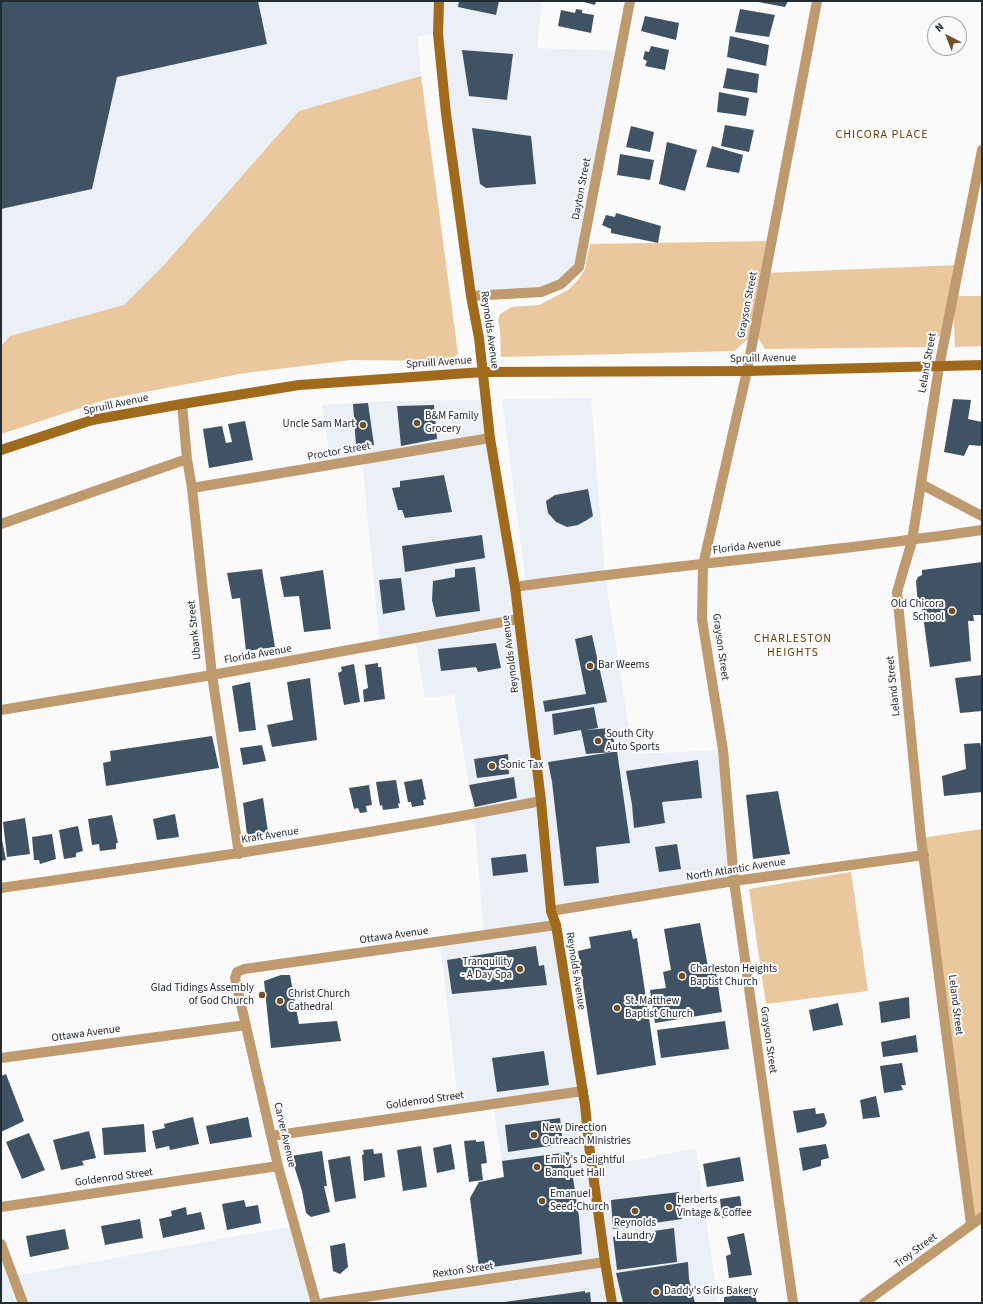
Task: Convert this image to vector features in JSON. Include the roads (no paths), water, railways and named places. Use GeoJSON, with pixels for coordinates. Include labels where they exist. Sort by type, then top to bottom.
{"type":"FeatureCollection","features":[{"type":"Feature","properties":{"kind":"street","name":"Reynolds Avenue"},"geometry":{"type":"LineString","coordinates":[[439,1],[438,34],[445,99],[471,296],[479,338],[490,438],[515,587],[541,801],[551,911],[556,926],[583,1091],[605,1262],[612,1303]]}},
{"type":"Feature","properties":{"kind":"street","name":"Dayton Street"},"geometry":{"type":"LineString","coordinates":[[471,296],[541,292],[561,284],[579,267],[630,1]]}},
{"type":"Feature","properties":{"kind":"street","name":"Grayson Street"},"geometry":{"type":"LineString","coordinates":[[793,1303],[734,881],[723,750],[702,619],[703,565],[748,371],[817,1]]}},
{"type":"Feature","properties":{"kind":"street","name":"Leland Street"},"geometry":{"type":"LineString","coordinates":[[971,1224],[921,838],[897,592],[912,541],[939,367],[982,150]]}},
{"type":"Feature","properties":{"kind":"street","name":"Spruill Avenue"},"geometry":{"type":"LineString","coordinates":[[1,450],[92,420],[299,385],[483,372],[748,371],[982,365]]}},
{"type":"Feature","properties":{"kind":"street","name":"Ubank Street"},"geometry":{"type":"LineString","coordinates":[[182,404],[212,675],[239,854]]}},
{"type":"Feature","properties":{"kind":"street","name":"Proctor Street"},"geometry":{"type":"LineString","coordinates":[[192,488],[490,438]]}},
{"type":"Feature","properties":{"kind":"street"},"geometry":{"type":"LineString","coordinates":[[1,524],[187,460]]}},
{"type":"Feature","properties":{"kind":"street"},"geometry":{"type":"LineString","coordinates":[[921,484],[982,516]]}},
{"type":"Feature","properties":{"kind":"street","name":"Florida Avenue"},"geometry":{"type":"LineString","coordinates":[[515,587],[605,575],[912,541],[982,530]]}},
{"type":"Feature","properties":{"kind":"street","name":"Florida Avenue"},"geometry":{"type":"LineString","coordinates":[[1,710],[212,675],[519,619]]}},
{"type":"Feature","properties":{"kind":"street","name":"Kraft Avenue"},"geometry":{"type":"LineString","coordinates":[[1,888],[239,854],[474,815],[541,801]]}},
{"type":"Feature","properties":{"kind":"street","name":"North Atlantic Avenue"},"geometry":{"type":"LineString","coordinates":[[551,911],[734,881],[924,855]]}},
{"type":"Feature","properties":{"kind":"street","name":"Ottawa Avenue"},"geometry":{"type":"LineString","coordinates":[[237,972],[244,969],[556,926]]}},
{"type":"Feature","properties":{"kind":"street","name":"Carver Avenue"},"geometry":{"type":"LineString","coordinates":[[237,972],[235,978],[278,1166],[316,1303]]}},
{"type":"Feature","properties":{"kind":"street","name":"Ottawa Avenue"},"geometry":{"type":"LineString","coordinates":[[1,1058],[246,1025]]}},
{"type":"Feature","properties":{"kind":"street","name":"Goldenrod Street"},"geometry":{"type":"LineString","coordinates":[[271,1136],[583,1091]]}},
{"type":"Feature","properties":{"kind":"street","name":"Goldenrod Street"},"geometry":{"type":"LineString","coordinates":[[1,1207],[278,1166]]}},
{"type":"Feature","properties":{"kind":"street","name":"Troy Street"},"geometry":{"type":"LineString","coordinates":[[864,1303],[982,1217]]}},
{"type":"Feature","properties":{"kind":"street"},"geometry":{"type":"LineString","coordinates":[[1,1244],[24,1303]]}},
{"type":"Feature","properties":{"kind":"street","name":"Rexton Street"},"geometry":{"type":"LineString","coordinates":[[324,1303],[605,1262]]}},
{"type":"Feature","properties":{"kind":"place","name":"B&M Family Grocery"},"geometry":{"type":"Point","coordinates":[417,423]}},
{"type":"Feature","properties":{"kind":"place","name":"Uncle Sam Mart"},"geometry":{"type":"Point","coordinates":[363,425]}},
{"type":"Feature","properties":{"kind":"place","name":"Old Chicora School"},"geometry":{"type":"Point","coordinates":[952,611]}},
{"type":"Feature","properties":{"kind":"place","name":"Bar Weems"},"geometry":{"type":"Point","coordinates":[590,666]}},
{"type":"Feature","properties":{"kind":"place","name":"South City Auto Sports"},"geometry":{"type":"Point","coordinates":[598,741]}},
{"type":"Feature","properties":{"kind":"place","name":"Sonic Tax"},"geometry":{"type":"Point","coordinates":[492,766]}},
{"type":"Feature","properties":{"kind":"place","name":"Tranquility - A Day Spa"},"geometry":{"type":"Point","coordinates":[520,969]}},
{"type":"Feature","properties":{"kind":"place","name":"Charleston Heights Baptist Church"},"geometry":{"type":"Point","coordinates":[682,976]}},
{"type":"Feature","properties":{"kind":"place","name":"Glad Tidings Assembly of God Church"},"geometry":{"type":"Point","coordinates":[262,995]}},
{"type":"Feature","properties":{"kind":"place","name":"Christ Church Cathedral"},"geometry":{"type":"Point","coordinates":[280,1001]}},
{"type":"Feature","properties":{"kind":"place","name":"St. Matthew Baptist Church"},"geometry":{"type":"Point","coordinates":[617,1008]}},
{"type":"Feature","properties":{"kind":"place","name":"New Direction Outreach Ministries"},"geometry":{"type":"Point","coordinates":[534,1135]}},
{"type":"Feature","properties":{"kind":"place","name":"Emily's Delightful Banquet Hall"},"geometry":{"type":"Point","coordinates":[537,1167]}},
{"type":"Feature","properties":{"kind":"place","name":"Emanuel Seed-Church"},"geometry":{"type":"Point","coordinates":[542,1201]}},
{"type":"Feature","properties":{"kind":"place","name":"Herberts Vintage & Coffee"},"geometry":{"type":"Point","coordinates":[669,1207]}},
{"type":"Feature","properties":{"kind":"place","name":"Reynolds Laundry"},"geometry":{"type":"Point","coordinates":[635,1211]}},
{"type":"Feature","properties":{"kind":"place","name":"Daddy's Girls Bakery"},"geometry":{"type":"Point","coordinates":[656,1292]}},
{"type":"Feature","properties":{"kind":"district","name":"CHICORA PLACE"},"geometry":{"type":"Point","coordinates":[882,135]}},
{"type":"Feature","properties":{"kind":"district","name":"CHARLESTON HEIGHTS"},"geometry":{"type":"Point","coordinates":[793,646]}}]}
